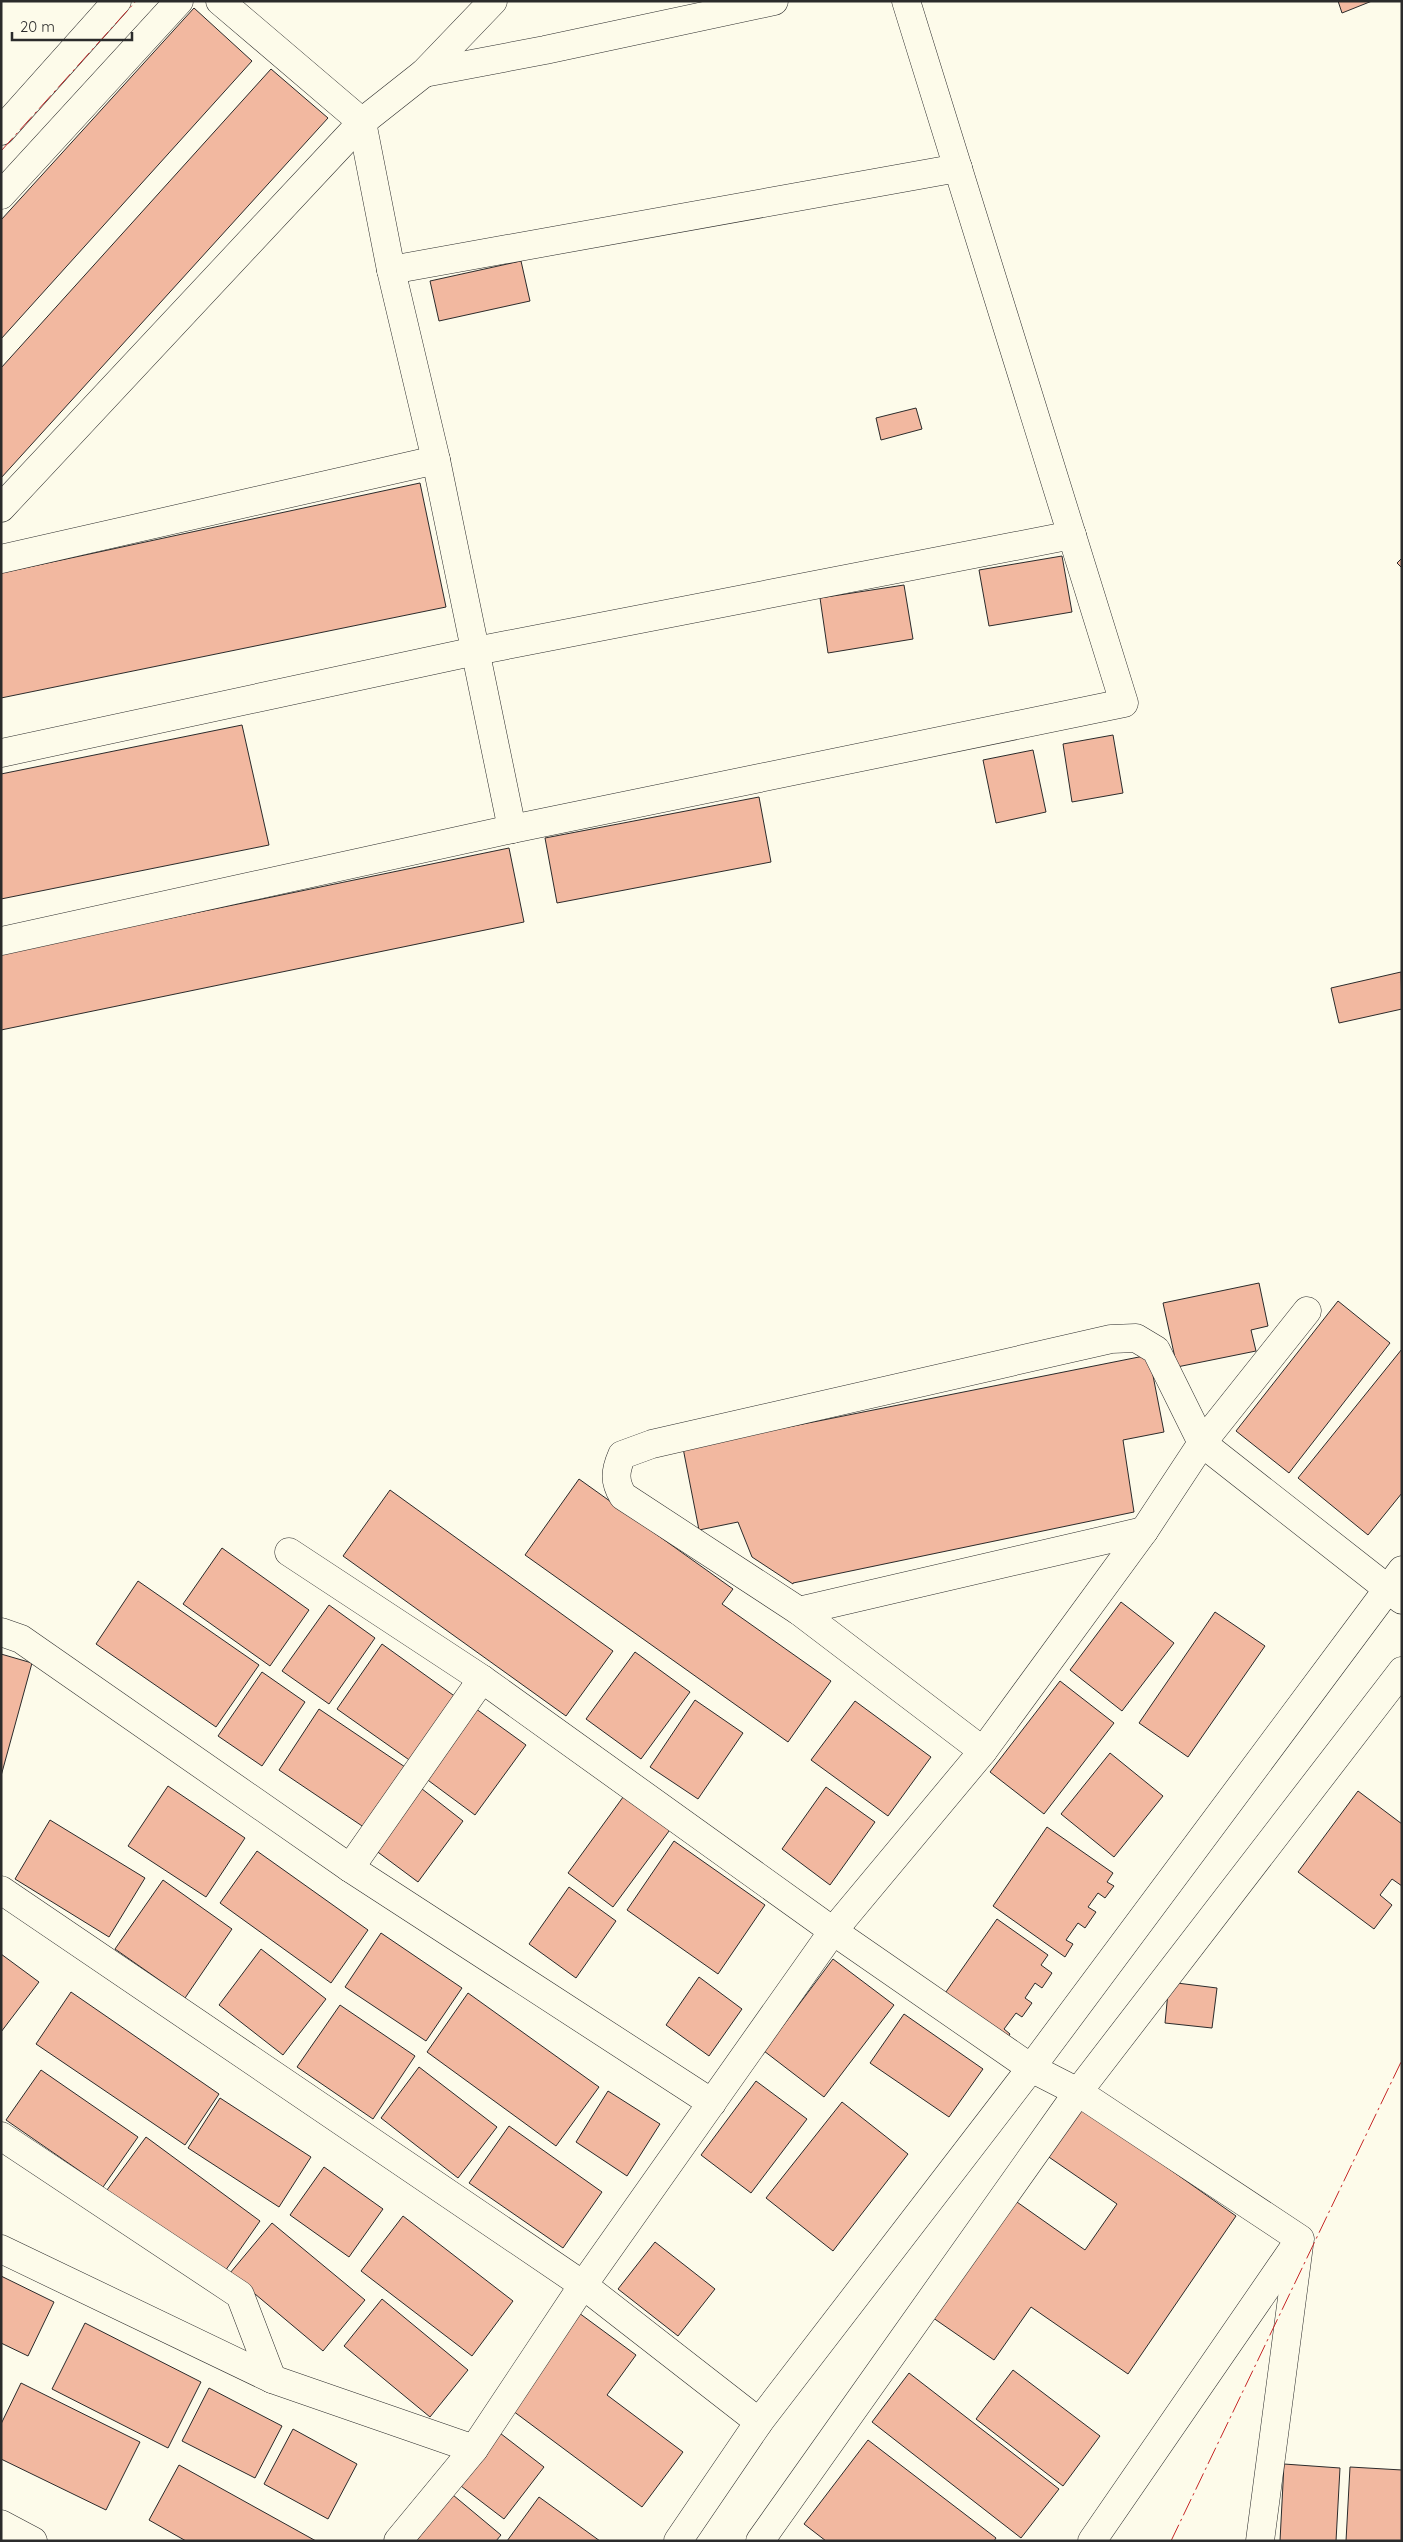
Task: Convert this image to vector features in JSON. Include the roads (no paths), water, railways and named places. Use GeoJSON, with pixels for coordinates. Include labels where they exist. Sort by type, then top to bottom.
{"type":"FeatureCollection","features":[{"type":"Feature","properties":{"kind":"street"},"geometry":{"type":"LineString","coordinates":[[1,131],[117,1]]}},
{"type":"Feature","properties":{"kind":"street"},"geometry":{"type":"LineString","coordinates":[[1,195],[179,1]]}},
{"type":"Feature","properties":{"kind":"street"},"geometry":{"type":"LineString","coordinates":[[220,1],[362,122],[391,270],[436,460],[512,829]]}},
{"type":"Feature","properties":{"kind":"street"},"geometry":{"type":"LineString","coordinates":[[1,508],[362,122],[424,73],[493,1]]}},
{"type":"Feature","properties":{"kind":"street"},"geometry":{"type":"LineString","coordinates":[[424,73],[545,50],[774,1]]}},
{"type":"Feature","properties":{"kind":"street"},"geometry":{"type":"LineString","coordinates":[[1,941],[512,829],[1124,703],[906,1]]}},
{"type":"Feature","properties":{"kind":"street"},"geometry":{"type":"LineString","coordinates":[[391,270],[958,168]]}},
{"type":"Feature","properties":{"kind":"street"},"geometry":{"type":"LineString","coordinates":[[1,560],[436,460]]}},
{"type":"Feature","properties":{"kind":"street"},"geometry":{"type":"LineString","coordinates":[[1,753],[476,651],[1072,535]]}},
{"type":"Feature","properties":{"kind":"street"},"geometry":{"type":"LineString","coordinates":[[398,2541],[474,2449],[583,2285],[833,1931],[983,1751],[1144,1531],[1202,1443],[1307,1311]]}},
{"type":"Feature","properties":{"kind":"street"},"geometry":{"type":"LineString","coordinates":[[678,2541],[759,2422],[1397,1586],[1202,1443],[1156,1350],[1136,1338],[1111,1339],[652,1444],[622,1455],[616,1469],[616,1485],[623,1496],[799,1611],[983,1751]]}},
{"type":"Feature","properties":{"kind":"street"},"geometry":{"type":"LineString","coordinates":[[799,1611],[1144,1531]]}},
{"type":"Feature","properties":{"kind":"street"},"geometry":{"type":"LineString","coordinates":[[289,1552],[482,1679],[833,1931],[1031,2068],[1078,2092],[1300,2239]]}},
{"type":"Feature","properties":{"kind":"street"},"geometry":{"type":"LineString","coordinates":[[1,1632],[21,1639],[350,1868],[712,2103]]}},
{"type":"Feature","properties":{"kind":"street"},"geometry":{"type":"LineString","coordinates":[[760,2541],[1078,2092],[1402,1671]]}},
{"type":"Feature","properties":{"kind":"street"},"geometry":{"type":"LineString","coordinates":[[350,1868],[482,1679]]}},
{"type":"Feature","properties":{"kind":"street"},"geometry":{"type":"LineString","coordinates":[[1,1890],[583,2285],[759,2422]]}},
{"type":"Feature","properties":{"kind":"street"},"geometry":{"type":"LineString","coordinates":[[1,2136],[240,2295],[272,2379]]}},
{"type":"Feature","properties":{"kind":"street"},"geometry":{"type":"LineString","coordinates":[[1092,2541],[1300,2239]]}},
{"type":"Feature","properties":{"kind":"street"},"geometry":{"type":"LineString","coordinates":[[1260,2541],[1300,2239]]}},
{"type":"Feature","properties":{"kind":"street"},"geometry":{"type":"LineString","coordinates":[[1,2249],[272,2379],[474,2449]]}},
{"type":"Feature","properties":{"kind":"street"},"geometry":{"type":"LineString","coordinates":[[1,2524],[33,2541]]}}]}
